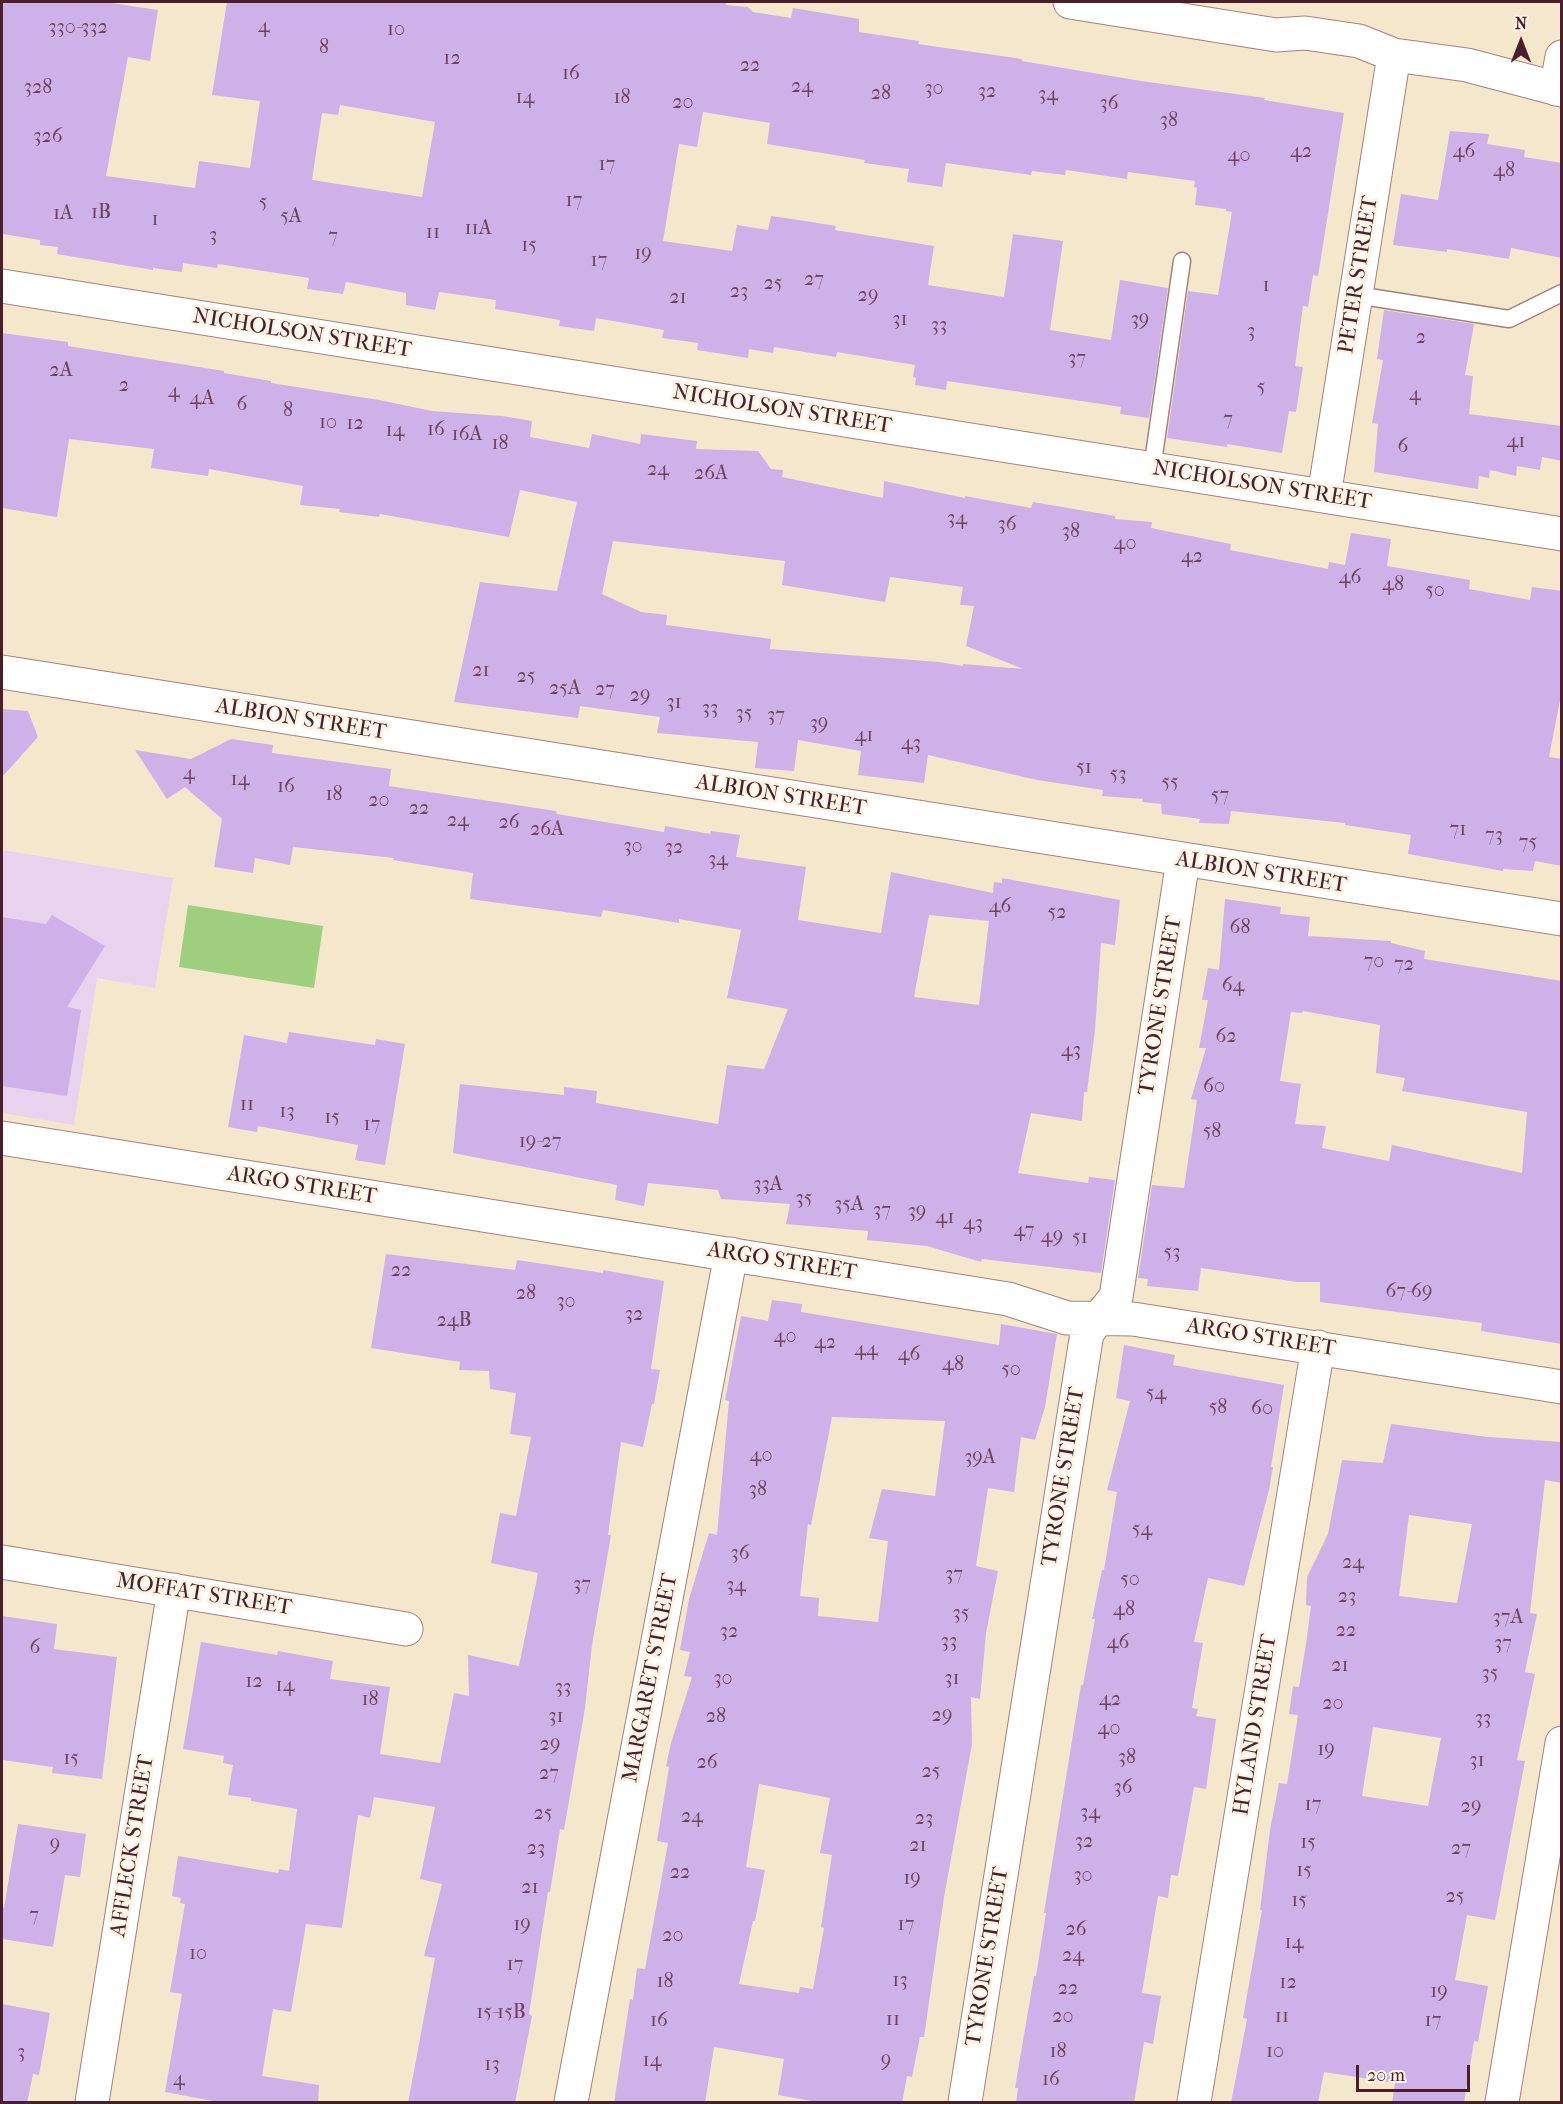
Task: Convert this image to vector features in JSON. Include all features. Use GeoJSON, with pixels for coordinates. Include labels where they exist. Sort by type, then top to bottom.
{"type":"FeatureCollection","features":[{"type":"Feature","properties":{"kind":"street"},"geometry":{"type":"LineString","coordinates":[[1070,2],[1276,35],[1305,33],[1359,41],[1394,55],[1467,65],[1559,89],[1562,57]]}},
{"type":"Feature","properties":{"kind":"street","name":"PETER STREET"},"geometry":{"type":"LineString","coordinates":[[1324,496],[1394,55]]}},
{"type":"Feature","properties":{"kind":"street","name":"NICHOLSON STREET"},"geometry":{"type":"LineString","coordinates":[[2,286],[1562,534]]}},
{"type":"Feature","properties":{"kind":"street","name":"ALBION STREET"},"geometry":{"type":"LineString","coordinates":[[2,672],[1562,920]]}},
{"type":"Feature","properties":{"kind":"street","name":"TYRONE STREET"},"geometry":{"type":"LineString","coordinates":[[965,2103],[1087,1333],[1116,1297],[1183,861]]}},
{"type":"Feature","properties":{"kind":"street","name":"ARGO STREET"},"geometry":{"type":"LineString","coordinates":[[2,1138],[1008,1299],[1067,1318],[1133,1319],[1562,1387]]}},
{"type":"Feature","properties":{"kind":"street","name":"MARGARET STREET"},"geometry":{"type":"LineString","coordinates":[[571,2103],[731,1254]]}},
{"type":"Feature","properties":{"kind":"street","name":"HYLAND STREET"},"geometry":{"type":"LineString","coordinates":[[1194,2103],[1318,1347]]}},
{"type":"Feature","properties":{"kind":"street","name":"MOFFAT STREET"},"geometry":{"type":"LineString","coordinates":[[2,1562],[406,1629]]}},
{"type":"Feature","properties":{"kind":"street","name":"AFFLECK STREET"},"geometry":{"type":"LineString","coordinates":[[92,2103],[174,1590]]}},
{"type":"Feature","properties":{"kind":"street"},"geometry":{"type":"LineString","coordinates":[[1502,2103],[1562,1743]]}},
{"type":"Feature","properties":{"kind":"lane"},"geometry":{"type":"LineString","coordinates":[[1152,469],[1182,261]]}},
{"type":"Feature","properties":{"kind":"lane"},"geometry":{"type":"LineString","coordinates":[[1356,295],[1509,319],[1562,293]]}},
{"type":"Feature","properties":{"kind":"shaded area"},"geometry":{"type":"Polygon","coordinates":[[[2,850],[173,878],[155,988],[97,978],[74,1125],[2,1113],[2,850]]]}},
{"type":"Feature","properties":{"kind":"green space"},"geometry":{"type":"Polygon","coordinates":[[[188,905],[323,926],[314,988],[179,967],[188,905]]]}},
{"type":"Feature","properties":{"kind":"building"},"geometry":{"type":"Polygon","coordinates":[[[2,2],[105,2],[158,10],[150,61],[128,57],[106,176],[195,188],[199,161],[250,168],[260,101],[212,95],[227,2],[726,2],[726,5],[748,7],[753,12],[791,18],[793,8],[859,19],[859,32],[919,41],[918,44],[1022,59],[1022,61],[1141,81],[1265,98],[1264,100],[1344,113],[1318,276],[1313,275],[1308,307],[1303,306],[1295,366],[1303,367],[1296,412],[1289,411],[1282,453],[1227,444],[1227,447],[1167,438],[1188,291],[1218,295],[1232,212],[1226,209],[1195,205],[1197,188],[1194,187],[1195,181],[1128,172],[1127,179],[1066,170],[1065,175],[1032,171],[1031,175],[946,163],[942,187],[907,182],[909,169],[864,163],[865,160],[767,144],[770,123],[703,112],[697,147],[679,144],[663,241],[732,251],[737,225],[768,230],[771,216],[836,226],[835,230],[934,246],[928,285],[1004,297],[1013,234],[1063,241],[1050,330],[1111,340],[1120,280],[1168,288],[1149,418],[1120,414],[1121,407],[947,381],[946,390],[915,385],[916,378],[913,377],[915,365],[837,352],[836,357],[774,347],[773,353],[749,349],[748,358],[697,350],[698,343],[662,338],[664,330],[596,318],[594,331],[559,326],[560,320],[495,309],[496,300],[439,292],[435,310],[406,305],[406,293],[346,282],[343,294],[307,289],[309,278],[218,264],[217,268],[183,263],[182,272],[153,268],[153,270],[57,254],[58,247],[40,245],[40,240],[2,234],[2,2]],[[340,105],[338,115],[322,113],[312,180],[422,197],[435,122],[340,105]]]}},
{"type":"Feature","properties":{"kind":"building"},"geometry":{"type":"Polygon","coordinates":[[[1450,131],[1489,134],[1487,144],[1525,150],[1524,157],[1562,163],[1562,258],[1511,248],[1509,259],[1447,249],[1447,252],[1393,245],[1401,194],[1438,200],[1450,131]]]}},
{"type":"Feature","properties":{"kind":"building"},"geometry":{"type":"Polygon","coordinates":[[[1384,310],[1474,324],[1465,375],[1473,376],[1469,414],[1562,426],[1562,461],[1542,457],[1540,470],[1517,466],[1516,476],[1490,470],[1489,478],[1479,476],[1478,489],[1374,472],[1378,424],[1372,423],[1383,360],[1377,359],[1384,310]]]}},
{"type":"Feature","properties":{"kind":"building"},"geometry":{"type":"Polygon","coordinates":[[[2,333],[68,342],[68,346],[224,371],[224,373],[271,381],[271,383],[432,411],[502,416],[532,421],[530,437],[589,448],[592,434],[640,444],[641,434],[697,441],[696,449],[758,451],[771,469],[783,470],[782,477],[883,498],[884,481],[965,498],[965,496],[1031,508],[1033,502],[1115,516],[1115,519],[1152,522],[1151,528],[1231,544],[1230,550],[1328,569],[1329,562],[1345,565],[1351,533],[1391,539],[1387,566],[1470,580],[1469,589],[1530,600],[1532,587],[1562,591],[1562,690],[1549,757],[1562,759],[1562,866],[1535,861],[1533,871],[1503,869],[1503,871],[1408,854],[1411,835],[1345,825],[1345,823],[1231,811],[1229,824],[1199,823],[1200,819],[1162,814],[1161,804],[1142,802],[1143,799],[1102,796],[1103,790],[1037,780],[928,755],[924,783],[858,775],[861,751],[798,740],[794,771],[755,768],[758,742],[657,733],[660,717],[580,706],[578,718],[454,702],[480,582],[557,591],[577,502],[520,490],[509,537],[380,514],[379,517],[339,512],[340,509],[300,505],[303,486],[209,469],[208,476],[151,468],[154,449],[69,439],[57,517],[2,508],[2,333]],[[613,541],[602,594],[641,612],[667,615],[666,625],[771,639],[770,649],[1023,669],[966,646],[974,606],[960,605],[963,587],[890,577],[885,602],[782,585],[785,561],[613,541]]]}},
{"type":"Feature","properties":{"kind":"building"},"geometry":{"type":"Polygon","coordinates":[[[2,709],[28,711],[38,737],[2,777],[2,709]]]}},
{"type":"Feature","properties":{"kind":"building"},"geometry":{"type":"Polygon","coordinates":[[[231,739],[273,745],[272,753],[391,769],[389,786],[556,811],[557,814],[664,832],[665,826],[710,834],[711,831],[740,835],[736,857],[806,867],[798,920],[881,933],[891,872],[993,893],[994,882],[1002,883],[1002,878],[1120,900],[1115,945],[1101,943],[1095,1030],[1087,1092],[1084,1092],[1082,1121],[1031,1113],[1018,1173],[1088,1183],[1089,1177],[1115,1180],[1101,1273],[982,1259],[981,1262],[927,1246],[867,1240],[868,1231],[786,1224],[790,1204],[721,1199],[718,1190],[648,1183],[644,1206],[615,1200],[617,1185],[453,1153],[460,1084],[564,1095],[564,1087],[597,1091],[596,1103],[718,1124],[727,1065],[764,1069],[788,1009],[727,998],[741,930],[679,919],[679,923],[603,910],[601,917],[470,899],[473,873],[393,860],[394,858],[293,847],[290,865],[255,858],[253,873],[214,867],[222,819],[185,787],[167,799],[135,750],[191,759],[231,739]],[[929,915],[914,997],[979,1005],[989,921],[929,915]]]}},
{"type":"Feature","properties":{"kind":"building"},"geometry":{"type":"Polygon","coordinates":[[[1225,899],[1281,907],[1280,914],[1310,917],[1308,936],[1391,941],[1391,943],[1425,951],[1424,959],[1562,981],[1562,1344],[1481,1331],[1482,1323],[1320,1302],[1320,1282],[1297,1282],[1201,1268],[1198,1291],[1147,1286],[1148,1279],[1138,1278],[1152,1185],[1184,1188],[1197,1100],[1191,1099],[1206,1048],[1199,1048],[1208,1000],[1202,1000],[1208,968],[1219,970],[1225,899]],[[1303,1011],[1302,1013],[1291,1012],[1280,1081],[1301,1084],[1295,1124],[1326,1126],[1322,1148],[1389,1161],[1392,1145],[1522,1173],[1527,1112],[1402,1091],[1405,1078],[1376,1073],[1380,1025],[1303,1011]]]}},
{"type":"Feature","properties":{"kind":"building"},"geometry":{"type":"Polygon","coordinates":[[[52,915],[105,946],[67,1007],[81,1010],[67,1096],[2,1086],[2,917],[46,924],[52,915]]]}},
{"type":"Feature","properties":{"kind":"building"},"geometry":{"type":"Polygon","coordinates":[[[289,1032],[375,1045],[376,1039],[405,1044],[385,1165],[355,1160],[358,1145],[258,1126],[257,1132],[228,1127],[244,1035],[287,1043],[289,1032]]]}},
{"type":"Feature","properties":{"kind":"building"},"geometry":{"type":"Polygon","coordinates":[[[386,1254],[515,1270],[517,1260],[603,1273],[603,1270],[664,1281],[651,1369],[660,1370],[643,1447],[621,1442],[608,1535],[611,1535],[592,1645],[585,1708],[564,1830],[560,1829],[550,1892],[548,1892],[529,2014],[532,2016],[515,2103],[408,2103],[435,1958],[424,1956],[442,1884],[420,1879],[435,1807],[374,1797],[370,1818],[358,1815],[342,1928],[306,1924],[291,2012],[273,2009],[262,2076],[319,2085],[318,2103],[223,2103],[165,2092],[182,1994],[170,1992],[185,1904],[180,1903],[181,1898],[172,1896],[178,1856],[278,1873],[279,1869],[289,1871],[297,1809],[228,1795],[233,1765],[223,1763],[224,1756],[183,1749],[201,1642],[277,1655],[278,1651],[333,1661],[330,1679],[390,1687],[380,1754],[440,1763],[454,1693],[469,1696],[468,1655],[519,1666],[538,1573],[491,1563],[500,1513],[516,1516],[531,1437],[510,1434],[516,1393],[490,1389],[489,1371],[459,1370],[460,1362],[371,1348],[386,1254]]]}},
{"type":"Feature","properties":{"kind":"building"},"geometry":{"type":"Polygon","coordinates":[[[772,1300],[802,1304],[801,1312],[999,1345],[1001,1324],[1057,1334],[1045,1407],[1035,1440],[1021,1437],[1014,1492],[988,1488],[976,1566],[998,1571],[986,1633],[980,1699],[971,1697],[972,1744],[944,1897],[924,2037],[920,2037],[912,2077],[907,2076],[902,2103],[822,2103],[778,2095],[784,2059],[714,2047],[705,2103],[614,2103],[630,1999],[633,2000],[637,1968],[645,1969],[668,1843],[657,1841],[669,1767],[666,1766],[692,1677],[684,1676],[690,1652],[680,1650],[689,1599],[709,1533],[717,1535],[729,1401],[725,1400],[741,1316],[768,1321],[772,1300]],[[832,1417],[811,1525],[808,1524],[800,1596],[819,1598],[818,1616],[878,1622],[888,1541],[869,1538],[882,1489],[935,1496],[945,1421],[832,1417]],[[759,1784],[746,1867],[765,1870],[739,1984],[799,1993],[800,1987],[813,1989],[824,1928],[821,1927],[832,1855],[820,1853],[830,1798],[759,1784]]]}},
{"type":"Feature","properties":{"kind":"building"},"geometry":{"type":"Polygon","coordinates":[[[1124,1345],[1175,1355],[1173,1365],[1284,1385],[1271,1467],[1273,1467],[1244,1586],[1208,1578],[1194,1642],[1203,1643],[1192,1708],[1198,1709],[1196,1716],[1216,1719],[1206,1789],[1194,1787],[1178,1876],[1171,1875],[1168,1898],[1158,1896],[1142,1993],[1161,1996],[1153,2044],[1144,2042],[1134,2103],[1016,2103],[1018,2088],[1015,2088],[1034,1976],[1036,1976],[1081,1685],[1083,1685],[1095,1619],[1092,1619],[1102,1570],[1104,1570],[1117,1492],[1107,1490],[1130,1401],[1116,1398],[1124,1345]]]}},
{"type":"Feature","properties":{"kind":"building"},"geometry":{"type":"Polygon","coordinates":[[[1391,1424],[1488,1437],[1562,1442],[1562,1483],[1545,1480],[1530,1613],[1537,1614],[1525,1672],[1535,1674],[1517,1760],[1525,1761],[1495,1920],[1467,1915],[1455,1980],[1488,1986],[1478,2042],[1474,2041],[1464,2103],[1392,2103],[1395,2083],[1324,2072],[1318,2103],[1231,2103],[1247,2019],[1243,2018],[1262,1910],[1260,1910],[1270,1830],[1279,1783],[1287,1784],[1298,1715],[1289,1714],[1293,1686],[1299,1687],[1311,1606],[1306,1605],[1307,1577],[1328,1534],[1342,1460],[1383,1463],[1391,1424]],[[1409,1515],[1399,1596],[1457,1603],[1472,1524],[1409,1515]],[[1373,1727],[1362,1796],[1428,1806],[1441,1738],[1373,1727]]]}},
{"type":"Feature","properties":{"kind":"building"},"geometry":{"type":"Polygon","coordinates":[[[2,1616],[57,1624],[54,1649],[117,1657],[102,1779],[52,1773],[53,1767],[2,1760],[2,1616]]]}},
{"type":"Feature","properties":{"kind":"building"},"geometry":{"type":"Polygon","coordinates":[[[18,1824],[86,1834],[80,1877],[65,1875],[53,1947],[2,1939],[2,1907],[4,1908],[18,1824]]]}},
{"type":"Feature","properties":{"kind":"building"},"geometry":{"type":"Polygon","coordinates":[[[2,2004],[50,2013],[39,2075],[33,2074],[27,2103],[2,2103],[2,2004]]]}}]}
